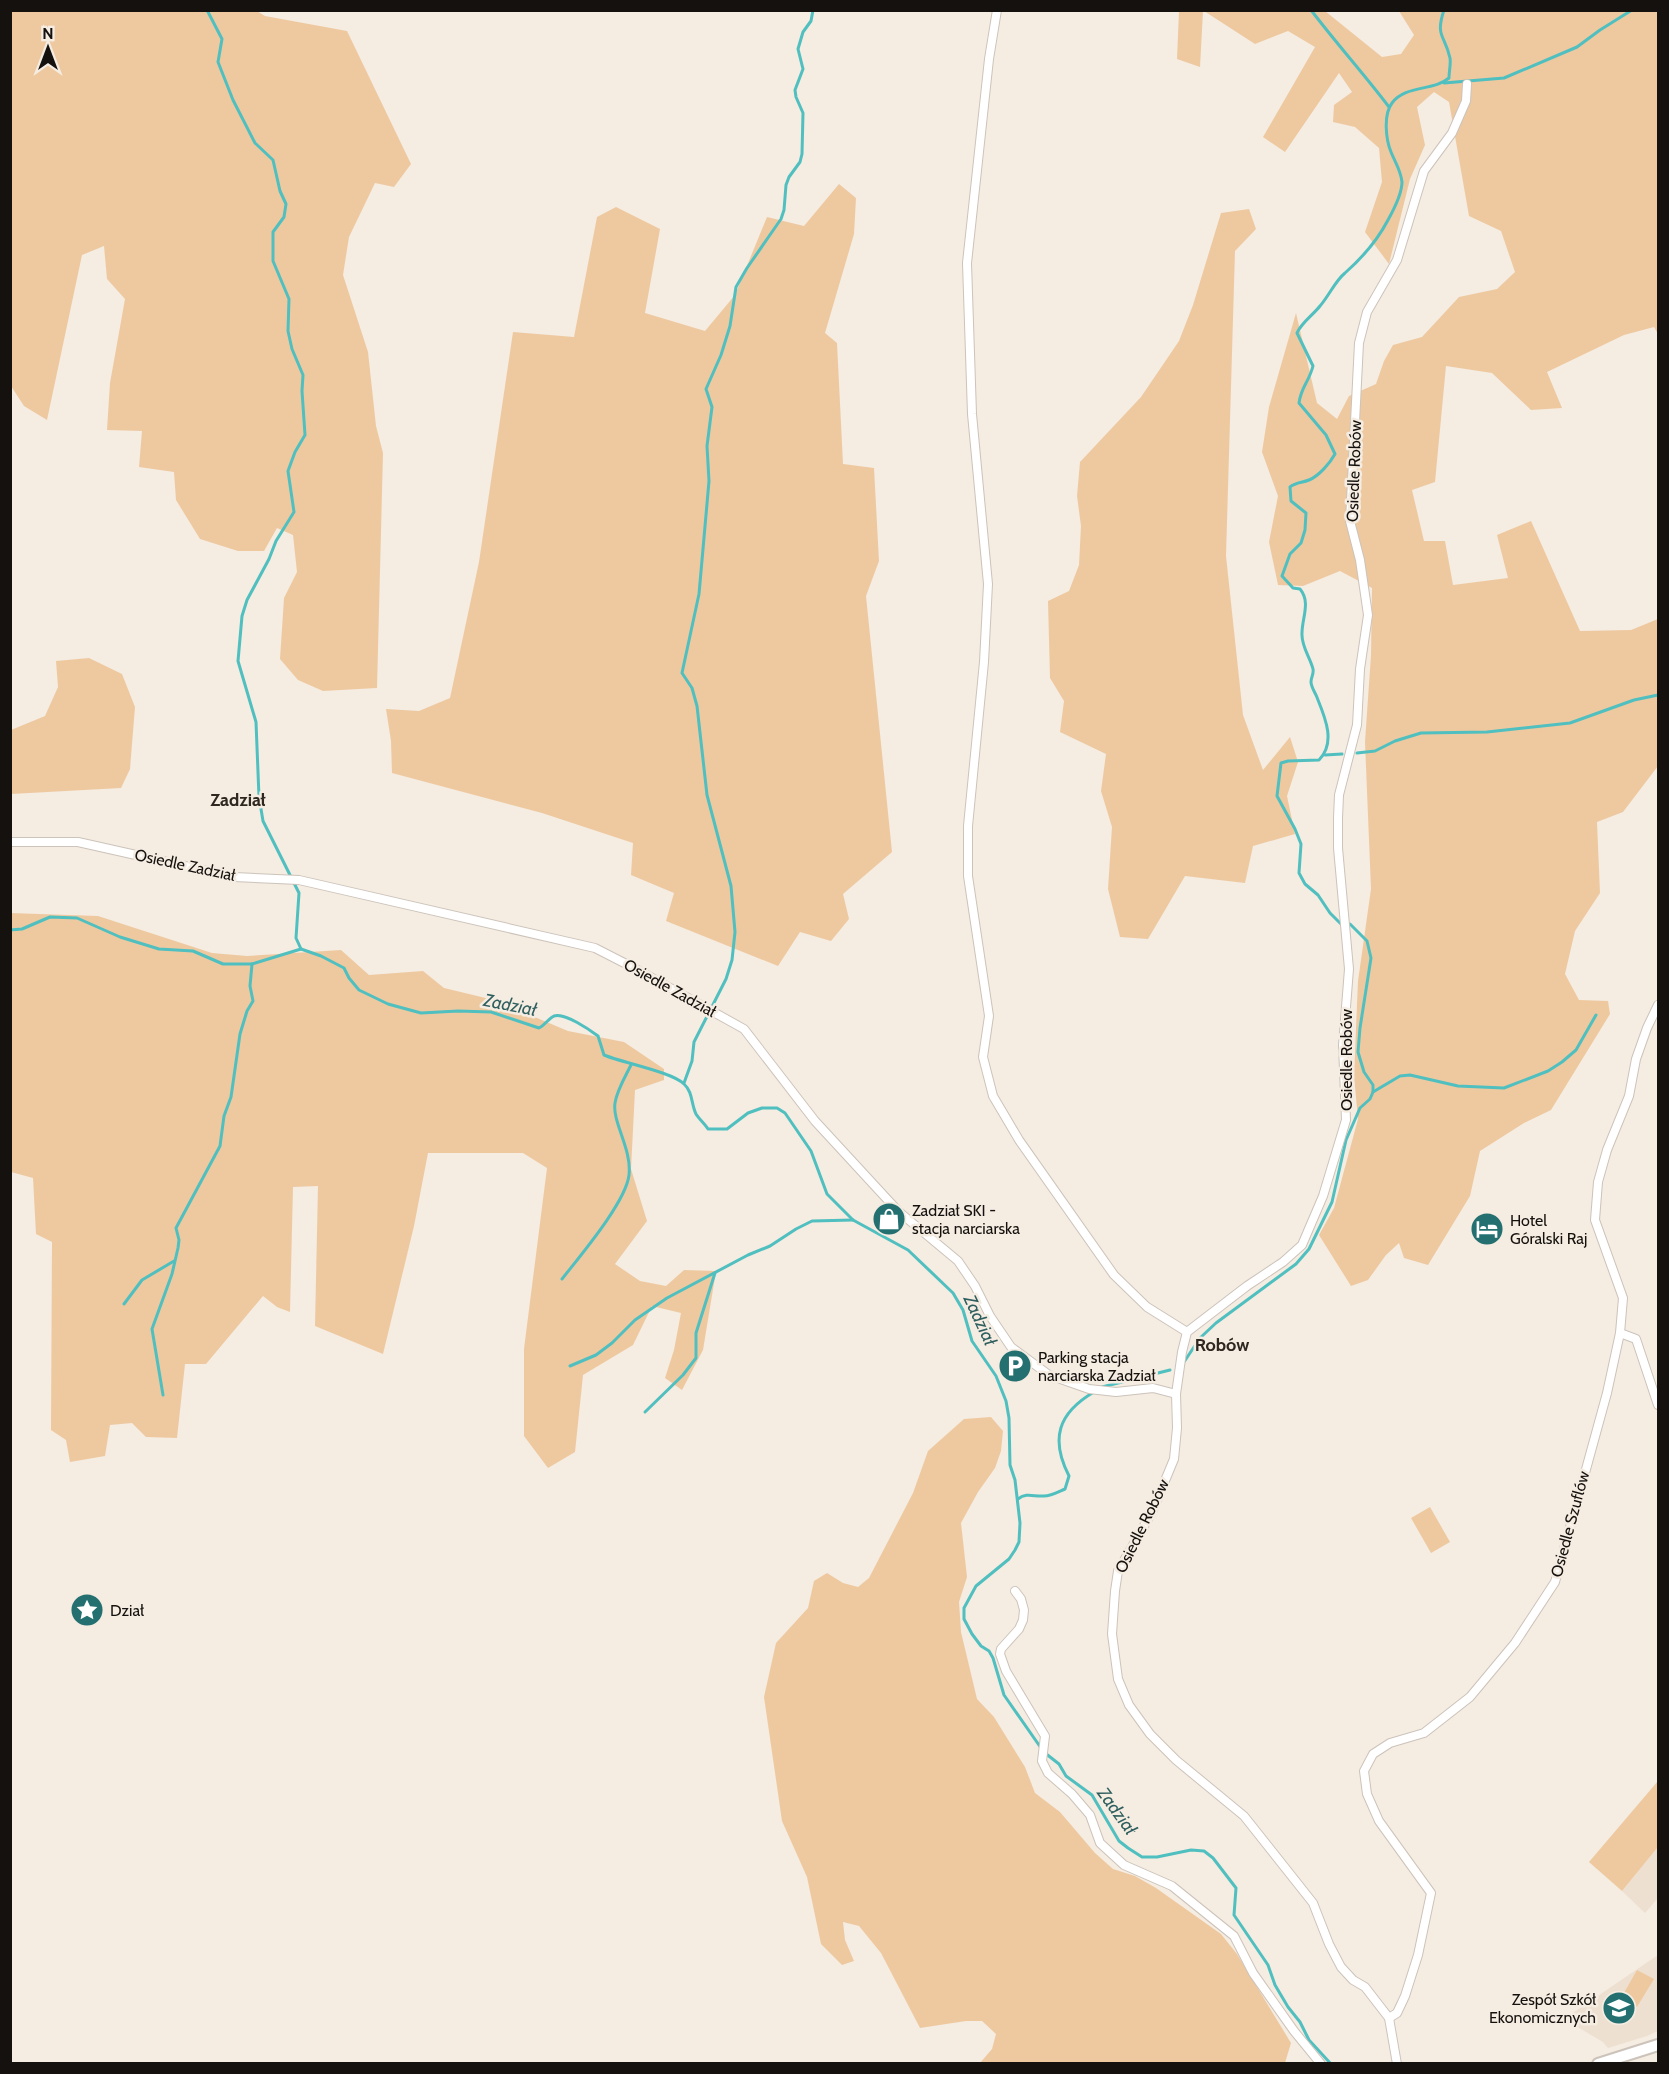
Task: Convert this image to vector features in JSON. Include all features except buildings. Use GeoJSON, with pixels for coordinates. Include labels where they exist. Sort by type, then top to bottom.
{"type":"FeatureCollection","features":[{"type":"Feature","properties":{"kind":"street"},"geometry":{"type":"LineString","coordinates":[[998,10],[989,58],[967,263],[972,414],[988,584],[984,662],[968,826],[968,876],[989,1016],[983,1057],[993,1096],[1018,1140],[1114,1275],[1148,1307],[1187,1332]]}},
{"type":"Feature","properties":{"kind":"street","name":"Osiedle Robów"},"geometry":{"type":"LineString","coordinates":[[1397,2064],[1389,2018],[1365,1987],[1353,1980],[1341,1967],[1313,1903],[1302,1888],[1244,1816],[1176,1760],[1150,1734],[1129,1706],[1118,1679],[1112,1634],[1118,1571],[1152,1512],[1174,1459],[1178,1428],[1176,1394],[1187,1332],[1247,1286],[1284,1262],[1302,1245],[1323,1196],[1346,1120],[1343,1045],[1349,969],[1338,848],[1338,818],[1340,795],[1357,725],[1360,669],[1368,615],[1360,560],[1350,521],[1359,343],[1367,312],[1397,260],[1424,171],[1452,133],[1466,101],[1467,84]]}},
{"type":"Feature","properties":{"kind":"street","name":"Osiedle Zadział"},"geometry":{"type":"LineString","coordinates":[[10,842],[78,842],[234,877],[299,880],[595,948],[744,1029],[815,1120],[898,1211],[958,1261],[1011,1347],[1049,1375],[1089,1389],[1110,1392],[1143,1388],[1176,1394]]}},
{"type":"Feature","properties":{"kind":"street","name":"Osiedle Szuflów"},"geometry":{"type":"LineString","coordinates":[[1389,2018],[1397,2013],[1405,1996],[1418,1955],[1431,1893],[1379,1821],[1367,1794],[1364,1771],[1373,1754],[1390,1743],[1424,1733],[1470,1697],[1515,1643],[1555,1582],[1607,1393],[1620,1333],[1623,1298],[1595,1220],[1599,1182],[1607,1150],[1629,1096],[1636,1059],[1647,1028],[1659,1005]]}},
{"type":"Feature","properties":{"kind":"street"},"geometry":{"type":"LineString","coordinates":[[1620,1333],[1636,1339],[1659,1405]]}},
{"type":"Feature","properties":{"kind":"street"},"geometry":{"type":"LineString","coordinates":[[1015,1591],[1021,1599],[1024,1610],[1023,1620],[1019,1629],[1001,1649],[1000,1654],[1006,1671],[1045,1736],[1043,1766],[1090,1815],[1100,1843],[1124,1865],[1172,1886],[1233,1936],[1253,1973],[1293,2031],[1321,2064]]}},
{"type":"Feature","properties":{"kind":"street"},"geometry":{"type":"LineString","coordinates":[[1598,2064],[1659,2045]]}},
{"type":"Feature","properties":{"kind":"shaded area"},"geometry":{"type":"Polygon","coordinates":[[[11,10],[257,11],[265,16],[347,31],[411,164],[394,187],[375,183],[349,237],[343,275],[368,352],[376,426],[383,453],[377,688],[323,691],[298,680],[280,659],[284,598],[297,572],[293,535],[277,528],[264,551],[238,551],[200,539],[176,500],[174,472],[139,467],[142,431],[107,430],[110,383],[125,299],[107,279],[104,246],[82,255],[47,420],[24,406],[11,386],[11,10]]]}},
{"type":"Feature","properties":{"kind":"shaded area"},"geometry":{"type":"Polygon","coordinates":[[[1179,11],[1203,11],[1200,67],[1177,59],[1179,11]]]}},
{"type":"Feature","properties":{"kind":"shaded area"},"geometry":{"type":"Polygon","coordinates":[[[1204,11],[1325,11],[1382,57],[1401,54],[1414,35],[1399,11],[1658,11],[1658,334],[1654,327],[1624,335],[1547,372],[1562,408],[1531,410],[1492,373],[1446,366],[1435,482],[1412,490],[1424,541],[1445,541],[1453,585],[1508,578],[1497,535],[1531,521],[1580,631],[1631,630],[1658,619],[1658,766],[1623,812],[1597,822],[1600,893],[1575,931],[1565,974],[1579,1000],[1608,1001],[1610,1014],[1551,1110],[1524,1123],[1480,1151],[1470,1196],[1428,1265],[1404,1258],[1399,1243],[1386,1255],[1368,1280],[1351,1286],[1319,1235],[1334,1208],[1358,1119],[1354,1076],[1358,981],[1371,889],[1365,742],[1371,655],[1372,588],[1340,571],[1303,586],[1278,585],[1269,542],[1278,496],[1262,452],[1269,407],[1296,313],[1317,403],[1337,419],[1349,396],[1376,384],[1384,361],[1393,345],[1422,337],[1459,297],[1497,289],[1515,272],[1501,231],[1469,216],[1449,102],[1434,92],[1417,107],[1425,145],[1410,179],[1389,264],[1365,232],[1382,182],[1379,148],[1355,127],[1333,122],[1334,105],[1352,92],[1339,73],[1285,152],[1263,137],[1315,47],[1288,31],[1255,44],[1204,11]]]}},
{"type":"Feature","properties":{"kind":"shaded area"},"geometry":{"type":"Polygon","coordinates":[[[839,184],[856,198],[854,234],[825,333],[837,343],[843,464],[874,468],[879,561],[866,596],[892,852],[843,894],[849,919],[831,941],[800,932],[778,966],[666,921],[674,893],[631,875],[633,843],[542,813],[392,773],[391,741],[386,709],[419,711],[450,698],[479,562],[513,332],[574,337],[597,217],[616,207],[660,229],[645,313],[705,331],[735,295],[767,217],[804,226],[839,184]]]}},
{"type":"Feature","properties":{"kind":"shaded area"},"geometry":{"type":"Polygon","coordinates":[[[1249,209],[1256,229],[1235,251],[1226,556],[1243,715],[1263,770],[1290,737],[1298,762],[1287,796],[1295,834],[1253,846],[1245,883],[1185,876],[1148,939],[1120,937],[1108,889],[1112,827],[1101,791],[1106,754],[1060,732],[1064,701],[1050,678],[1048,601],[1069,591],[1079,565],[1081,526],[1077,496],[1080,462],[1141,397],[1179,341],[1193,305],[1221,213],[1249,209]]]}},
{"type":"Feature","properties":{"kind":"shaded area"},"geometry":{"type":"Polygon","coordinates":[[[89,658],[122,674],[135,707],[130,769],[121,788],[11,794],[11,730],[45,716],[58,687],[56,661],[89,658]]]}},
{"type":"Feature","properties":{"kind":"shaded area"},"geometry":{"type":"Polygon","coordinates":[[[10,913],[98,916],[212,953],[247,956],[341,950],[369,975],[423,971],[444,988],[494,1000],[568,1031],[624,1042],[664,1069],[664,1080],[635,1090],[631,1169],[647,1221],[615,1264],[640,1281],[666,1286],[684,1270],[716,1271],[703,1350],[682,1390],[665,1378],[674,1350],[681,1313],[652,1306],[633,1345],[583,1375],[575,1452],[548,1468],[524,1436],[524,1349],[547,1168],[523,1153],[428,1153],[414,1226],[383,1354],[315,1326],[318,1186],[293,1187],[290,1312],[277,1307],[263,1296],[206,1364],[185,1364],[177,1438],[146,1437],[132,1423],[110,1425],[105,1456],[70,1462],[66,1440],[51,1430],[52,1242],[36,1234],[33,1178],[11,1172],[10,913]]]}},
{"type":"Feature","properties":{"kind":"shaded area"},"geometry":{"type":"Polygon","coordinates":[[[991,1417],[1003,1431],[1001,1451],[995,1468],[978,1492],[961,1523],[967,1577],[959,1602],[961,1632],[977,1699],[994,1717],[1025,1767],[1035,1793],[1060,1812],[1095,1853],[1113,1869],[1135,1876],[1156,1888],[1221,1934],[1237,1954],[1291,2043],[1285,2063],[980,2063],[992,2049],[996,2034],[982,2021],[920,2028],[881,1953],[859,1926],[843,1922],[845,1940],[854,1961],[842,1965],[821,1944],[807,1877],[782,1821],[764,1697],[776,1643],[808,1608],[814,1581],[827,1573],[843,1583],[858,1587],[869,1578],[913,1493],[928,1451],[964,1419],[991,1417]]]}},
{"type":"Feature","properties":{"kind":"shaded area"},"geometry":{"type":"Polygon","coordinates":[[[1430,1507],[1450,1542],[1431,1553],[1411,1518],[1430,1507]]]}},
{"type":"Feature","properties":{"kind":"shaded area"},"geometry":{"type":"Polygon","coordinates":[[[1658,1781],[1658,1847],[1622,1891],[1589,1862],[1658,1781]]]}},
{"type":"Feature","properties":{"kind":"shaded area"},"geometry":{"type":"Polygon","coordinates":[[[1658,1847],[1658,1900],[1645,1913],[1622,1891],[1658,1847]]]}},
{"type":"Feature","properties":{"kind":"shaded area","name":"Zespół Szkół Ekonomicznych"},"geometry":{"type":"Polygon","coordinates":[[[1658,1955],[1658,2031],[1608,2048],[1603,2042],[1564,2019],[1658,1955]]]}},
{"type":"Feature","properties":{"kind":"shaded area"},"geometry":{"type":"Polygon","coordinates":[[[1637,1970],[1654,1979],[1637,2007],[1621,1998],[1637,1970]]]}},
{"type":"Feature","properties":{"kind":"waterway"},"geometry":{"type":"LineString","coordinates":[[207,10],[222,39],[218,62],[233,100],[255,143],[273,160],[280,191],[286,204],[284,217],[273,232],[273,261],[289,299],[288,331],[292,349],[303,375],[305,435],[288,471],[294,512],[276,541],[247,600],[242,616],[238,661],[256,722],[259,797],[263,821],[299,893],[296,938],[301,949]]}},
{"type":"Feature","properties":{"kind":"waterway"},"geometry":{"type":"LineString","coordinates":[[684,1083],[692,1061],[694,1042],[726,979],[732,960],[735,932],[731,886],[707,795],[697,706],[692,688],[682,673],[699,594],[709,481],[707,446],[712,407],[706,389],[721,355],[730,326],[736,287],[781,219],[786,185],[800,162],[803,113],[795,90],[803,69],[798,49],[803,32],[811,21],[813,10]]}},
{"type":"Feature","properties":{"kind":"waterway"},"geometry":{"type":"LineString","coordinates":[[1311,10],[1389,107]]}},
{"type":"Feature","properties":{"kind":"waterway"},"geometry":{"type":"LineString","coordinates":[[1341,924],[1318,895],[1305,884],[1299,873],[1301,844],[1277,796],[1281,763],[1319,760],[1324,753],[1328,737],[1325,720],[1312,685],[1313,669],[1302,638],[1305,599],[1300,589],[1293,588],[1282,576],[1290,554],[1301,543],[1305,530],[1306,513],[1291,501],[1290,487],[1317,476],[1335,454],[1326,435],[1299,403],[1313,366],[1297,333],[1338,280],[1374,242],[1395,207],[1402,182],[1388,141],[1387,114],[1392,103],[1404,93],[1436,85],[1449,78],[1450,58],[1440,26],[1444,10]]}},
{"type":"Feature","properties":{"kind":"waterway"},"geometry":{"type":"LineString","coordinates":[[1444,83],[1504,78],[1577,47],[1632,10]]}},
{"type":"Feature","properties":{"kind":"waterway"},"geometry":{"type":"LineString","coordinates":[[1357,753],[1375,751],[1395,741],[1421,733],[1487,732],[1570,723],[1634,700],[1658,695]]}},
{"type":"Feature","properties":{"kind":"waterway"},"geometry":{"type":"LineString","coordinates":[[1325,755],[1342,754]]}},
{"type":"Feature","properties":{"kind":"waterway","name":"Zadział"},"geometry":{"type":"LineString","coordinates":[[10,930],[22,929],[50,917],[77,918],[120,937],[159,949],[193,951],[223,964],[252,964],[301,949],[344,968],[359,990],[388,1004],[421,1013],[491,1012],[539,1028],[554,1016],[570,1019],[598,1036],[604,1055],[658,1072],[684,1084],[689,1091],[696,1114],[708,1129],[727,1129],[748,1113],[762,1108],[777,1108],[785,1113],[811,1151],[827,1194],[853,1220],[908,1250],[953,1293],[963,1310],[972,1341],[996,1376],[1006,1401],[1009,1418],[1010,1465],[1015,1480],[1020,1523],[1019,1542],[1009,1559],[976,1586],[964,1608],[964,1619],[981,1646],[989,1651],[1004,1695],[1041,1748]]}},
{"type":"Feature","properties":{"kind":"waterway"},"geometry":{"type":"LineString","coordinates":[[1184,1362],[1200,1338],[1216,1323],[1296,1264],[1309,1249],[1332,1202],[1346,1140],[1360,1108],[1370,1099],[1373,1092],[1373,1085],[1364,1072],[1358,1052],[1371,958],[1367,941],[1350,924]]}},
{"type":"Feature","properties":{"kind":"waterway"},"geometry":{"type":"LineString","coordinates":[[163,1395],[152,1329],[172,1274],[179,1240],[176,1228],[220,1146],[224,1116],[231,1097],[240,1034],[247,1011],[253,1001],[250,986],[252,964]]}},
{"type":"Feature","properties":{"kind":"waterway"},"geometry":{"type":"LineString","coordinates":[[1373,1092],[1400,1076],[1410,1075],[1458,1086],[1504,1088],[1548,1071],[1562,1062],[1576,1050],[1596,1015]]}},
{"type":"Feature","properties":{"kind":"waterway"},"geometry":{"type":"LineString","coordinates":[[562,1279],[611,1214],[626,1186],[629,1175],[628,1155],[616,1119],[615,1103],[619,1088],[631,1065]]}},
{"type":"Feature","properties":{"kind":"waterway"},"geometry":{"type":"LineString","coordinates":[[570,1366],[596,1355],[635,1320],[667,1298],[748,1255],[770,1246],[796,1229],[812,1221],[853,1220]]}},
{"type":"Feature","properties":{"kind":"waterway"},"geometry":{"type":"LineString","coordinates":[[124,1304],[142,1280],[174,1261]]}},
{"type":"Feature","properties":{"kind":"waterway"},"geometry":{"type":"LineString","coordinates":[[645,1412],[683,1375],[696,1358],[696,1333],[715,1273]]}},
{"type":"Feature","properties":{"kind":"waterway"},"geometry":{"type":"LineString","coordinates":[[1102,1387],[1170,1370]]}},
{"type":"Feature","properties":{"kind":"waterway"},"geometry":{"type":"LineString","coordinates":[[1018,1499],[1028,1495],[1049,1495],[1065,1489],[1069,1476],[1060,1450],[1061,1428],[1072,1409],[1094,1392]]}},
{"type":"Feature","properties":{"kind":"waterway","name":"Zadział"},"geometry":{"type":"LineString","coordinates":[[1045,1753],[1059,1764],[1066,1776],[1092,1795],[1119,1841],[1142,1857],[1157,1857],[1191,1850],[1204,1851],[1213,1858],[1236,1888],[1234,1915],[1268,1965],[1275,1985],[1300,2022],[1309,2040],[1331,2064]]}},
{"type":"Feature","properties":{"kind":"place","name":"Zadział SKI - stacja narciarska"},"geometry":{"type":"Point","coordinates":[889,1219]}},
{"type":"Feature","properties":{"kind":"place","name":"Hotel Góralski Raj"},"geometry":{"type":"Point","coordinates":[1487,1229]}},
{"type":"Feature","properties":{"kind":"place","name":"Parking stacja narciarska Zadział"},"geometry":{"type":"Point","coordinates":[1015,1366]}},
{"type":"Feature","properties":{"kind":"place","name":"Dział"},"geometry":{"type":"Point","coordinates":[87,1610]}},
{"type":"Feature","properties":{"kind":"place","name":"Zespół Szkół Ekonomicznych"},"geometry":{"type":"Point","coordinates":[1619,2008]}},
{"type":"Feature","properties":{"kind":"district","name":"Zadział"},"geometry":{"type":"Point","coordinates":[238,800]}},
{"type":"Feature","properties":{"kind":"district","name":"Robów"},"geometry":{"type":"Point","coordinates":[1222,1345]}}]}
